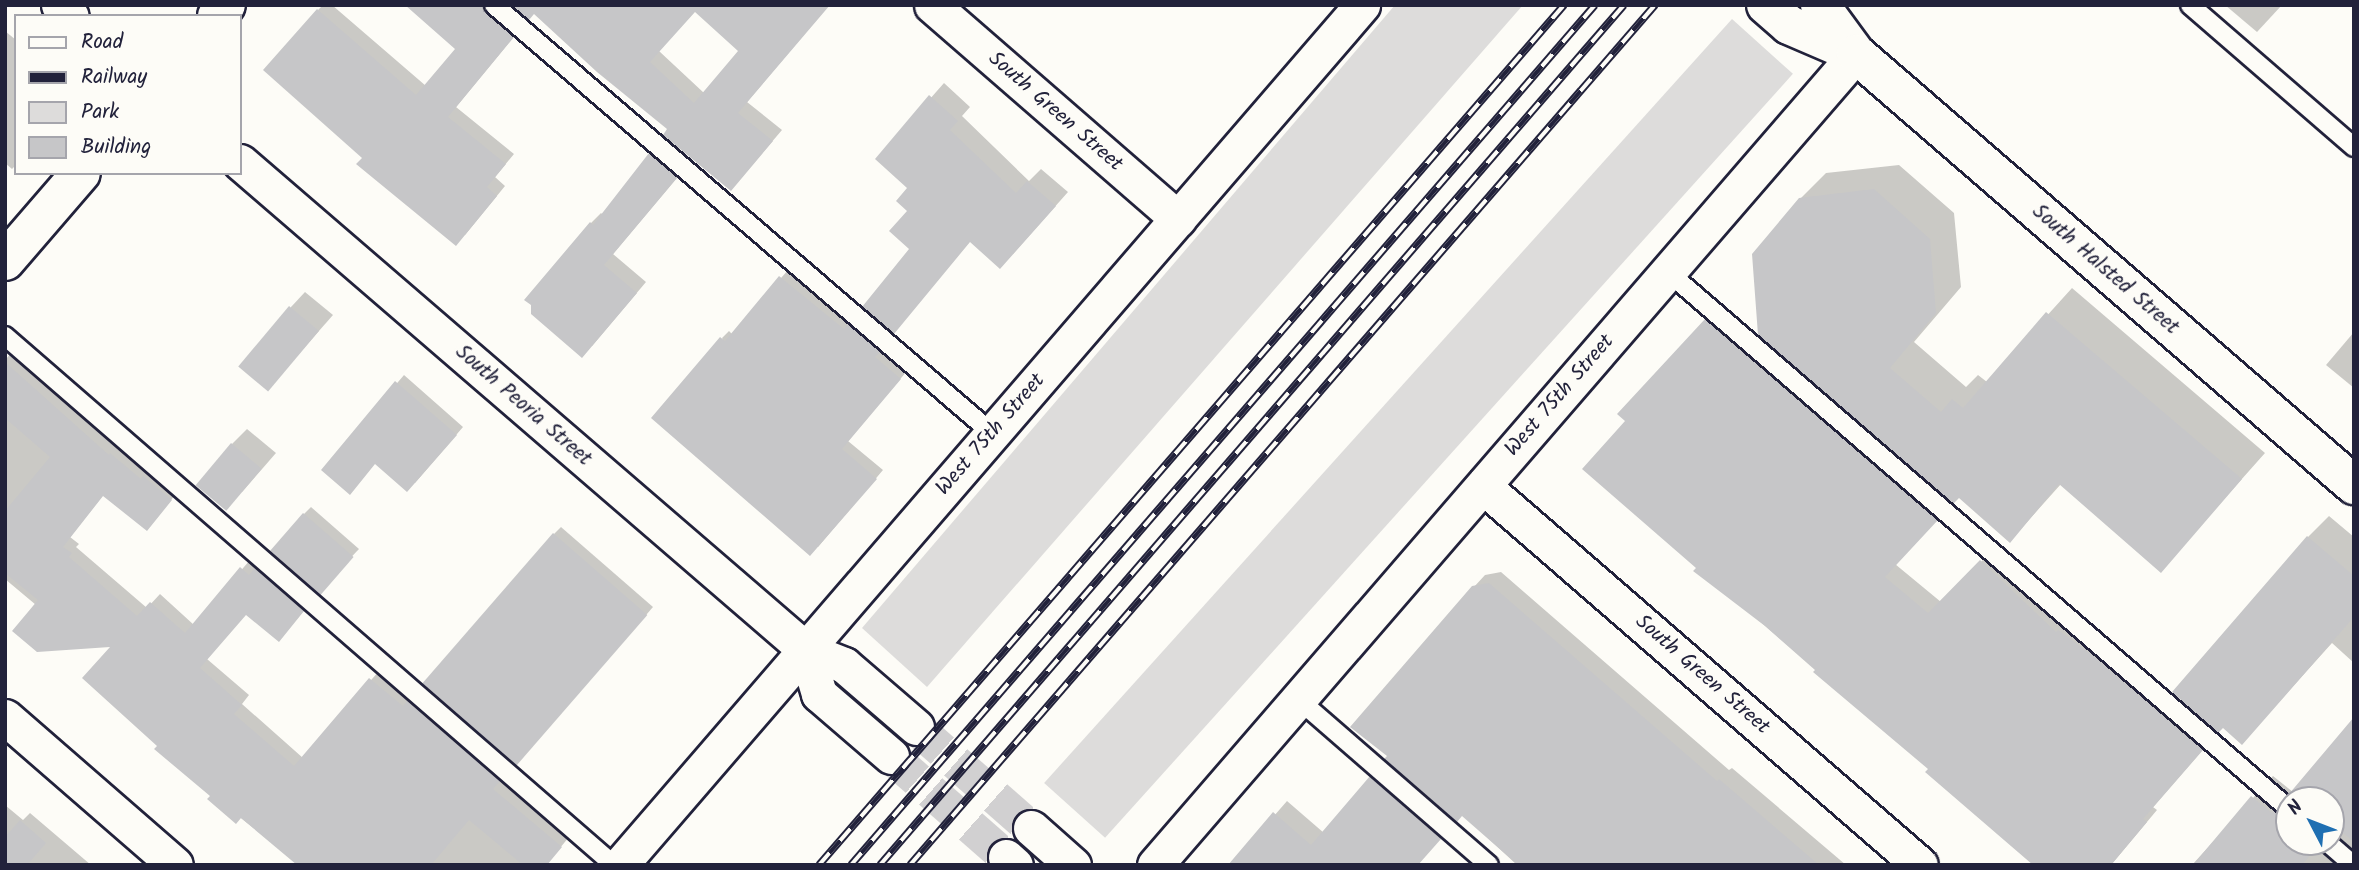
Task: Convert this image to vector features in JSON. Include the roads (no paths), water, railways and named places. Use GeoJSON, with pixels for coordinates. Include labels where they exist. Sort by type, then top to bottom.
{"type":"FeatureCollection","features":[{"type":"Feature","properties":{"kind":"main road","name":"South Halsted Street"},"geometry":{"type":"LineString","coordinates":[[1766,5],[1788,25],[1856,54]]}},
{"type":"Feature","properties":{"kind":"main road","name":"South Halsted Street"},"geometry":{"type":"LineString","coordinates":[[1821,5],[1856,54],[2354,485]]}},
{"type":"Feature","properties":{"kind":"main road"},"geometry":{"type":"LineString","coordinates":[[5,261],[79,175]]}},
{"type":"Feature","properties":{"kind":"street","name":"South Green Street"},"geometry":{"type":"LineString","coordinates":[[932,5],[1178,219]]}},
{"type":"Feature","properties":{"kind":"street","name":"West 75th Street"},"geometry":{"type":"LineString","coordinates":[[620,865],[1362,5]]}},
{"type":"Feature","properties":{"kind":"street","name":"West 75th Street"},"geometry":{"type":"LineString","coordinates":[[1155,865],[1856,54]]}},
{"type":"Feature","properties":{"kind":"street","name":"South Peoria Street"},"geometry":{"type":"LineString","coordinates":[[242,164],[806,650],[844,665],[916,727]]}},
{"type":"Feature","properties":{"kind":"street","name":"South Green Street"},"geometry":{"type":"LineString","coordinates":[[1483,486],[1920,865]]}},
{"type":"Feature","properties":{"kind":"street"},"geometry":{"type":"LineString","coordinates":[[806,650],[819,694],[891,756]]}},
{"type":"Feature","properties":{"kind":"street"},"geometry":{"type":"LineString","coordinates":[[5,717],[176,865]]}},
{"type":"Feature","properties":{"kind":"street"},"geometry":{"type":"LineString","coordinates":[[1031,828],[1073,865]]}},
{"type":"Feature","properties":{"kind":"lane"},"geometry":{"type":"LineString","coordinates":[[494,5],[992,433]]}},
{"type":"Feature","properties":{"kind":"lane"},"geometry":{"type":"LineString","coordinates":[[2190,5],[2354,147]]}},
{"type":"Feature","properties":{"kind":"lane"},"geometry":{"type":"LineString","coordinates":[[1668,272],[2275,797]]}},
{"type":"Feature","properties":{"kind":"lane"},"geometry":{"type":"LineString","coordinates":[[5,336],[614,865]]}},
{"type":"Feature","properties":{"kind":"lane"},"geometry":{"type":"LineString","coordinates":[[1298,699],[1489,865]]}},
{"type":"Feature","properties":{"kind":"tunnel"},"geometry":{"type":"LineString","coordinates":[[916,727],[1031,828]]}},
{"type":"Feature","properties":{"kind":"tunnel"},"geometry":{"type":"LineString","coordinates":[[891,756],[1006,857]]}},
{"type":"Feature","properties":{"kind":"railway"},"geometry":{"type":"LineString","coordinates":[[819,865],[1564,5]]}},
{"type":"Feature","properties":{"kind":"railway"},"geometry":{"type":"LineString","coordinates":[[851,865],[1595,5]]}},
{"type":"Feature","properties":{"kind":"railway"},"geometry":{"type":"LineString","coordinates":[[880,865],[1624,5]]}},
{"type":"Feature","properties":{"kind":"railway"},"geometry":{"type":"LineString","coordinates":[[910,865],[1655,5]]}}]}
